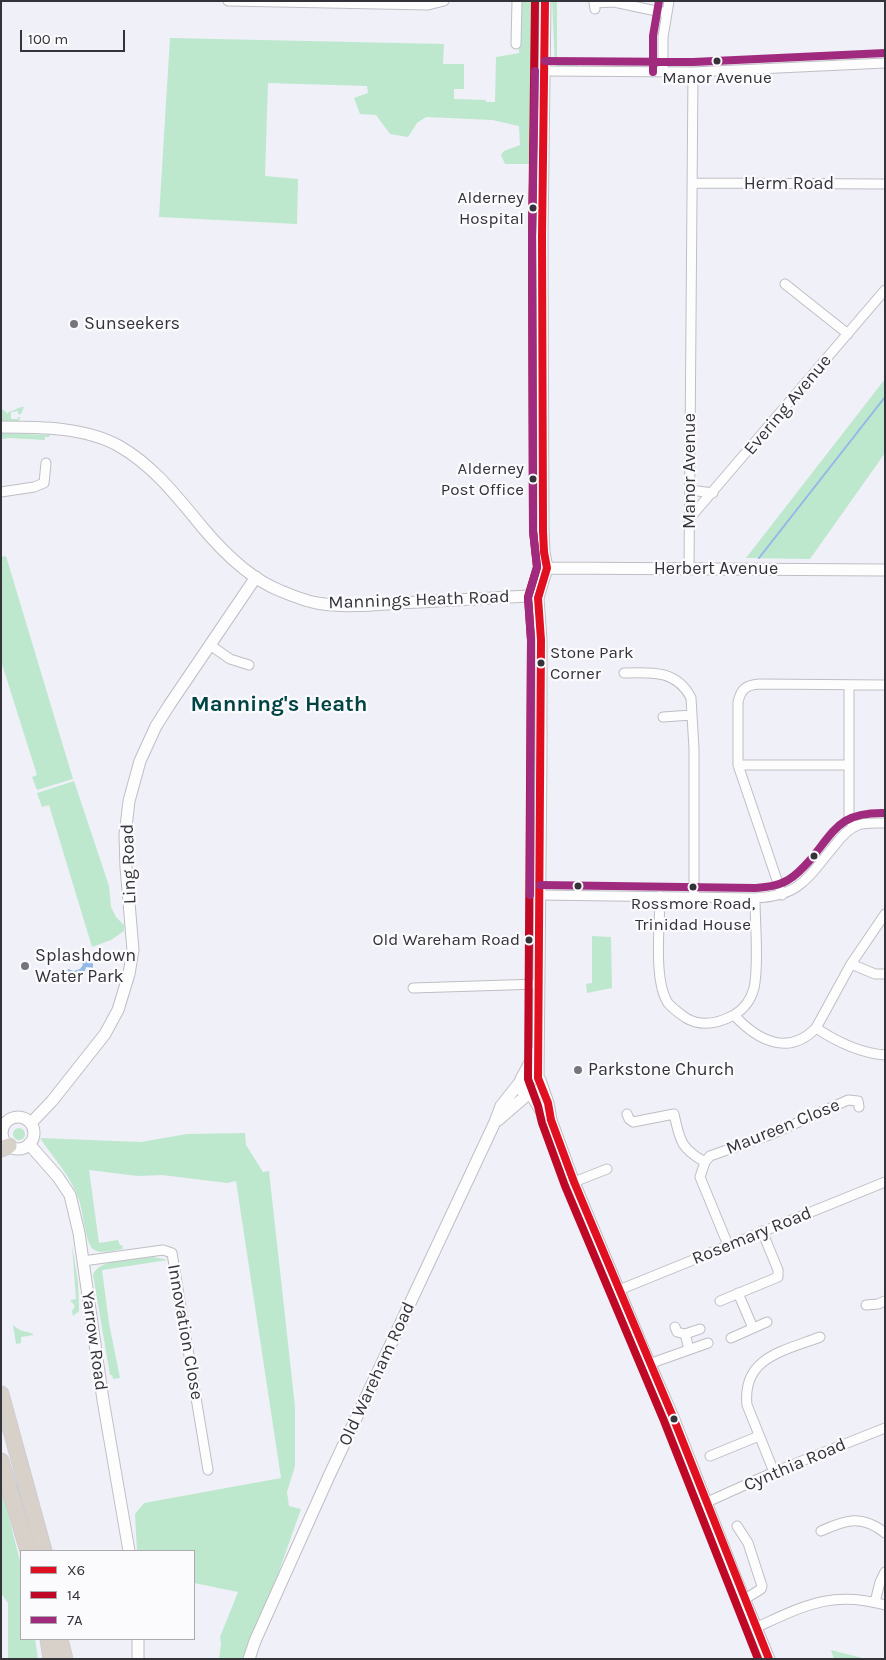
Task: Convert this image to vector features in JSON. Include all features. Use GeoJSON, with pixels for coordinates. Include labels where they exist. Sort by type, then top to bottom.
{"type":"FeatureCollection","features":[{"type":"Feature","properties":{"kind":"highway"},"geometry":{"type":"LineString","coordinates":[[1,1394],[44,1550]]}},
{"type":"Feature","properties":{"kind":"highway"},"geometry":{"type":"LineString","coordinates":[[1,1424],[39,1550]]}},
{"type":"Feature","properties":{"kind":"highway"},"geometry":{"type":"LineString","coordinates":[[1,1461],[28,1550]]}},
{"type":"Feature","properties":{"kind":"highway"},"geometry":{"type":"LineString","coordinates":[[48,1640],[52,1659]]}},
{"type":"Feature","properties":{"kind":"highway"},"geometry":{"type":"LineString","coordinates":[[60,1640],[64,1659]]}},
{"type":"Feature","properties":{"kind":"street"},"geometry":{"type":"LineString","coordinates":[[228,1],[428,5],[444,1]]}},
{"type":"Feature","properties":{"kind":"street"},"geometry":{"type":"LineString","coordinates":[[516,44],[517,1]]}},
{"type":"Feature","properties":{"kind":"street"},"geometry":{"type":"LineString","coordinates":[[529,1096],[538,1093],[540,1082],[538,1048],[541,640],[538,598],[547,568],[543,531],[542,229],[545,1]]}},
{"type":"Feature","properties":{"kind":"street"},"geometry":{"type":"LineString","coordinates":[[663,72],[666,13],[669,1]]}},
{"type":"Feature","properties":{"kind":"street"},"geometry":{"type":"LineString","coordinates":[[595,9],[594,3],[614,2],[666,13]]}},
{"type":"Feature","properties":{"kind":"street"},"geometry":{"type":"LineString","coordinates":[[545,71],[693,72],[885,63]]}},
{"type":"Feature","properties":{"kind":"street","name":"Manor Avenue"},"geometry":{"type":"LineString","coordinates":[[689,570],[693,72]]}},
{"type":"Feature","properties":{"kind":"street","name":"Herm Road"},"geometry":{"type":"LineString","coordinates":[[692,183],[885,184]]}},
{"type":"Feature","properties":{"kind":"street"},"geometry":{"type":"LineString","coordinates":[[784,284],[848,334]]}},
{"type":"Feature","properties":{"kind":"street","name":"Evering Avenue"},"geometry":{"type":"LineString","coordinates":[[689,519],[885,290]]}},
{"type":"Feature","properties":{"kind":"street","name":"Mannings Heath Road"},"geometry":{"type":"LineString","coordinates":[[1,427],[68,430],[102,438],[118,446],[148,467],[164,482],[216,544],[240,565],[268,586],[304,600],[330,605],[528,596],[538,598]]}},
{"type":"Feature","properties":{"kind":"street"},"geometry":{"type":"LineString","coordinates":[[1,492],[34,487],[44,482],[46,463]]}},
{"type":"Feature","properties":{"kind":"street"},"geometry":{"type":"LineString","coordinates":[[690,490],[713,493]]}},
{"type":"Feature","properties":{"kind":"street","name":"Herbert Avenue"},"geometry":{"type":"LineString","coordinates":[[547,568],[885,570]]}},
{"type":"Feature","properties":{"kind":"street","name":"Ling Road"},"geometry":{"type":"LineString","coordinates":[[31,1123],[52,1101],[105,1034],[118,1010],[129,974],[133,950],[125,850],[126,820],[129,801],[140,762],[156,726],[256,577]]}},
{"type":"Feature","properties":{"kind":"street"},"geometry":{"type":"LineString","coordinates":[[210,645],[230,659],[249,665]]}},
{"type":"Feature","properties":{"kind":"street"},"geometry":{"type":"LineString","coordinates":[[624,673],[656,672],[671,677],[688,692],[691,698],[694,749],[694,897]]}},
{"type":"Feature","properties":{"kind":"street"},"geometry":{"type":"LineString","coordinates":[[782,895],[738,765],[738,702],[741,692],[746,687],[759,684],[885,685]]}},
{"type":"Feature","properties":{"kind":"street"},"geometry":{"type":"LineString","coordinates":[[849,685],[850,816],[853,828]]}},
{"type":"Feature","properties":{"kind":"street"},"geometry":{"type":"LineString","coordinates":[[662,717],[692,715]]}},
{"type":"Feature","properties":{"kind":"street"},"geometry":{"type":"LineString","coordinates":[[738,765],[849,765]]}},
{"type":"Feature","properties":{"kind":"street"},"geometry":{"type":"LineString","coordinates":[[540,895],[755,898],[782,895],[797,888],[806,881],[842,836],[853,828],[860,824],[885,823]]}},
{"type":"Feature","properties":{"kind":"street"},"geometry":{"type":"LineString","coordinates":[[660,896],[661,985],[673,1009],[698,1023],[716,1022],[734,1016],[744,1007],[754,987],[756,965],[755,898]]}},
{"type":"Feature","properties":{"kind":"street"},"geometry":{"type":"LineString","coordinates":[[734,1016],[752,1033],[762,1039],[780,1044],[806,1036],[816,1028],[851,964],[885,914]]}},
{"type":"Feature","properties":{"kind":"street"},"geometry":{"type":"LineString","coordinates":[[851,964],[875,974],[885,974]]}},
{"type":"Feature","properties":{"kind":"street"},"geometry":{"type":"LineString","coordinates":[[413,988],[539,984]]}},
{"type":"Feature","properties":{"kind":"street"},"geometry":{"type":"LineString","coordinates":[[816,1028],[853,1048],[885,1055]]}},
{"type":"Feature","properties":{"kind":"street","name":"Old Wareham Road"},"geometry":{"type":"LineString","coordinates":[[249,1659],[255,1641],[329,1476],[501,1106],[522,1080],[538,1048]]}},
{"type":"Feature","properties":{"kind":"street"},"geometry":{"type":"LineString","coordinates":[[551,1120],[520,1089],[522,1080],[529,1074],[540,1082],[548,1103],[551,1120],[574,1182],[649,1364],[673,1417],[769,1659]]}},
{"type":"Feature","properties":{"kind":"street","name":"Old Wareham Road"},"geometry":{"type":"LineString","coordinates":[[495,1122],[529,1096]]}},
{"type":"Feature","properties":{"kind":"street","name":"Maureen Close"},"geometry":{"type":"LineString","coordinates":[[728,1245],[700,1177],[705,1162],[710,1156],[772,1134],[848,1100],[858,1101],[859,1107]]}},
{"type":"Feature","properties":{"kind":"street","name":"Maureen Close"},"geometry":{"type":"LineString","coordinates":[[627,1114],[633,1122],[674,1114],[682,1143],[687,1151],[705,1162]]}},
{"type":"Feature","properties":{"kind":"street"},"geometry":{"type":"LineString","coordinates":[[12,1118],[22,1118],[31,1123],[34,1132],[33,1137],[29,1144],[19,1149],[5,1148],[2,1127],[12,1118]]}},
{"type":"Feature","properties":{"kind":"street","name":"Yarrow Road"},"geometry":{"type":"LineString","coordinates":[[29,1144],[58,1177],[70,1195],[83,1261],[103,1400],[129,1550]]}},
{"type":"Feature","properties":{"kind":"street"},"geometry":{"type":"LineString","coordinates":[[574,1182],[607,1169]]}},
{"type":"Feature","properties":{"kind":"street","name":"Rosemary Road"},"geometry":{"type":"LineString","coordinates":[[619,1290],[885,1182]]}},
{"type":"Feature","properties":{"kind":"street"},"geometry":{"type":"LineString","coordinates":[[762,1232],[778,1270],[778,1277]]}},
{"type":"Feature","properties":{"kind":"street","name":"Innovation Close"},"geometry":{"type":"LineString","coordinates":[[83,1261],[163,1250],[172,1253],[208,1470]]}},
{"type":"Feature","properties":{"kind":"street"},"geometry":{"type":"LineString","coordinates":[[720,1301],[789,1273]]}},
{"type":"Feature","properties":{"kind":"street"},"geometry":{"type":"LineString","coordinates":[[738,1293],[753,1328]]}},
{"type":"Feature","properties":{"kind":"street"},"geometry":{"type":"LineString","coordinates":[[866,1305],[885,1301]]}},
{"type":"Feature","properties":{"kind":"street"},"geometry":{"type":"LineString","coordinates":[[731,1338],[768,1322]]}},
{"type":"Feature","properties":{"kind":"street"},"geometry":{"type":"LineString","coordinates":[[675,1327],[678,1332],[685,1334],[700,1330]]}},
{"type":"Feature","properties":{"kind":"street"},"geometry":{"type":"LineString","coordinates":[[685,1334],[689,1349]]}},
{"type":"Feature","properties":{"kind":"street"},"geometry":{"type":"LineString","coordinates":[[774,1472],[746,1405],[750,1376],[762,1362],[820,1337]]}},
{"type":"Feature","properties":{"kind":"street"},"geometry":{"type":"LineString","coordinates":[[649,1364],[708,1343]]}},
{"type":"Feature","properties":{"kind":"street","name":"Cynthia Road"},"geometry":{"type":"LineString","coordinates":[[706,1503],[774,1472],[885,1428]]}},
{"type":"Feature","properties":{"kind":"street"},"geometry":{"type":"LineString","coordinates":[[710,1456],[759,1436]]}},
{"type":"Feature","properties":{"kind":"street"},"geometry":{"type":"LineString","coordinates":[[821,1531],[848,1520],[858,1520],[878,1528],[885,1534]]}},
{"type":"Feature","properties":{"kind":"street"},"geometry":{"type":"LineString","coordinates":[[737,1526],[748,1543],[762,1586],[761,1589],[744,1599]]}},
{"type":"Feature","properties":{"kind":"street"},"geometry":{"type":"LineString","coordinates":[[875,1602],[880,1582],[885,1572]]}},
{"type":"Feature","properties":{"kind":"street"},"geometry":{"type":"LineString","coordinates":[[757,1627],[815,1602],[829,1599],[849,1598],[885,1605]]}},
{"type":"Feature","properties":{"kind":"street","name":"Old Wareham Road"},"geometry":{"type":"LineString","coordinates":[[257,1659],[262,1626]]}},
{"type":"Feature","properties":{"kind":"street"},"geometry":{"type":"LineString","coordinates":[[138,1640],[138,1659]]}},
{"type":"Feature","properties":{"kind":"green space"},"geometry":{"type":"Polygon","coordinates":[[[519,1],[539,1],[536,45],[534,164],[505,164],[501,155],[504,151],[520,145],[519,126],[492,120],[426,117],[417,123],[408,137],[390,134],[376,115],[360,114],[354,98],[368,93],[367,86],[268,83],[265,176],[298,179],[297,224],[159,217],[170,38],[444,44],[443,64],[464,64],[464,89],[454,89],[454,99],[495,102],[496,57],[519,53],[519,1]]]}},
{"type":"Feature","properties":{"kind":"green space"},"geometry":{"type":"Polygon","coordinates":[[[552,1],[557,1],[557,59],[561,64],[578,65],[578,67],[556,67],[555,65],[552,1]]]}},
{"type":"Feature","properties":{"kind":"green space"},"geometry":{"type":"Polygon","coordinates":[[[885,379],[885,453],[810,559],[746,558],[885,379]]]}},
{"type":"Feature","properties":{"kind":"green space"},"geometry":{"type":"Polygon","coordinates":[[[24,407],[21,414],[18,414],[18,411],[11,412],[11,419],[18,419],[20,417],[19,421],[1,421],[1,408],[7,413],[24,407]]]}},
{"type":"Feature","properties":{"kind":"green space"},"geometry":{"type":"Polygon","coordinates":[[[1,433],[50,435],[45,437],[45,440],[1,439],[1,433]]]}},
{"type":"Feature","properties":{"kind":"green space"},"geometry":{"type":"Polygon","coordinates":[[[6,556],[73,779],[37,790],[32,777],[37,775],[1,661],[1,557],[6,556]]]}},
{"type":"Feature","properties":{"kind":"green space"},"geometry":{"type":"Polygon","coordinates":[[[74,781],[109,886],[111,907],[116,917],[124,925],[124,931],[111,940],[92,947],[49,805],[42,807],[37,793],[74,781]]]}},
{"type":"Feature","properties":{"kind":"green space"},"geometry":{"type":"Polygon","coordinates":[[[592,936],[611,937],[612,988],[587,993],[586,984],[592,983],[592,936]]]}},
{"type":"Feature","properties":{"kind":"green space"},"geometry":{"type":"Polygon","coordinates":[[[17,1128],[21,1128],[25,1134],[21,1140],[17,1140],[13,1136],[13,1132],[17,1128]]]}},
{"type":"Feature","properties":{"kind":"green space"},"geometry":{"type":"Polygon","coordinates":[[[245,1133],[246,1145],[263,1172],[269,1171],[295,1407],[295,1466],[287,1492],[289,1506],[301,1509],[245,1659],[219,1659],[220,1637],[238,1592],[195,1583],[195,1550],[137,1550],[135,1514],[144,1503],[281,1478],[236,1181],[227,1183],[162,1175],[138,1176],[89,1170],[99,1243],[118,1240],[123,1249],[100,1252],[93,1249],[90,1245],[79,1200],[72,1183],[40,1138],[141,1142],[187,1134],[245,1133]]]}},
{"type":"Feature","properties":{"kind":"green space"},"geometry":{"type":"Polygon","coordinates":[[[72,1245],[78,1282],[79,1308],[79,1311],[73,1316],[72,1311],[75,1306],[70,1300],[76,1299],[72,1245]]]}},
{"type":"Feature","properties":{"kind":"green space"},"geometry":{"type":"Polygon","coordinates":[[[153,1257],[168,1260],[102,1270],[109,1323],[120,1378],[113,1379],[112,1375],[110,1375],[93,1275],[96,1269],[110,1262],[153,1257]]]}},
{"type":"Feature","properties":{"kind":"green space"},"geometry":{"type":"Polygon","coordinates":[[[168,1260],[171,1264],[176,1306],[168,1260]]]}},
{"type":"Feature","properties":{"kind":"green space"},"geometry":{"type":"Polygon","coordinates":[[[13,1325],[19,1330],[34,1335],[21,1337],[21,1343],[16,1344],[13,1325]]]}},
{"type":"Feature","properties":{"kind":"green space"},"geometry":{"type":"Polygon","coordinates":[[[1,1486],[20,1561],[20,1640],[35,1640],[38,1659],[8,1659],[8,1603],[1,1593],[1,1486]]]}},
{"type":"Feature","properties":{"kind":"green space"},"geometry":{"type":"Polygon","coordinates":[[[831,1650],[866,1659],[834,1659],[831,1650]]]}},
{"type":"Feature","properties":{"kind":"water"},"geometry":{"type":"Polygon","coordinates":[[[71,952],[82,956],[86,961],[90,961],[93,964],[93,968],[86,967],[84,974],[79,975],[67,972],[68,969],[74,971],[80,969],[83,965],[80,960],[68,961],[68,953],[71,952]]]}},
{"type":"Feature","properties":{"kind":"waterway"},"geometry":{"type":"LineString","coordinates":[[759,558],[885,397]]}},
{"type":"Feature","properties":{"kind":"transit line","name":"14"},"geometry":{"type":"LineString","coordinates":[[535,1],[532,236],[533,531],[537,567],[528,597],[531,640],[528,1079],[565,1186],[664,1421],[758,1659]]}},
{"type":"Feature","properties":{"kind":"transit line","name":"X6"},"geometry":{"type":"LineString","coordinates":[[545,1],[542,236],[543,531],[547,568],[538,598],[541,640],[538,1078],[574,1182],[673,1417],[769,1659]]}},
{"type":"Feature","properties":{"kind":"transit line","name":"7A"},"geometry":{"type":"LineString","coordinates":[[653,72],[653,36],[659,1]]}},
{"type":"Feature","properties":{"kind":"transit line","name":"7A"},"geometry":{"type":"LineString","coordinates":[[545,61],[693,62],[885,53]]}},
{"type":"Feature","properties":{"kind":"transit line","name":"7A"},"geometry":{"type":"LineString","coordinates":[[530,895],[531,640],[528,598],[537,567],[533,531],[532,236],[535,71]]}},
{"type":"Feature","properties":{"kind":"transit line","name":"7A"},"geometry":{"type":"LineString","coordinates":[[540,885],[755,888],[772,886],[784,882],[797,873],[841,824],[858,815],[885,813]]}},
{"type":"Feature","properties":{"kind":"place","name":"Manor Avenue"},"geometry":{"type":"Point","coordinates":[717,61]}},
{"type":"Feature","properties":{"kind":"place","name":"Alderney Hospital"},"geometry":{"type":"Point","coordinates":[533,208]}},
{"type":"Feature","properties":{"kind":"place","name":"Sunseekers"},"geometry":{"type":"Point","coordinates":[74,324]}},
{"type":"Feature","properties":{"kind":"place","name":"Alderney Post Office"},"geometry":{"type":"Point","coordinates":[533,479]}},
{"type":"Feature","properties":{"kind":"place","name":"Stone Park Corner"},"geometry":{"type":"Point","coordinates":[541,663]}},
{"type":"Feature","properties":{"kind":"place","name":"Rossmore Road, Trinidad House"},"geometry":{"type":"Point","coordinates":[693,887]}},
{"type":"Feature","properties":{"kind":"place","name":"Old Wareham Road"},"geometry":{"type":"Point","coordinates":[529,940]}},
{"type":"Feature","properties":{"kind":"place","name":"Splashdown Water Park"},"geometry":{"type":"Point","coordinates":[25,966]}},
{"type":"Feature","properties":{"kind":"place","name":"Parkstone Church"},"geometry":{"type":"Point","coordinates":[578,1070]}},
{"type":"Feature","properties":{"kind":"district","name":"Manning's Heath"},"geometry":{"type":"Point","coordinates":[279,705]}}]}
